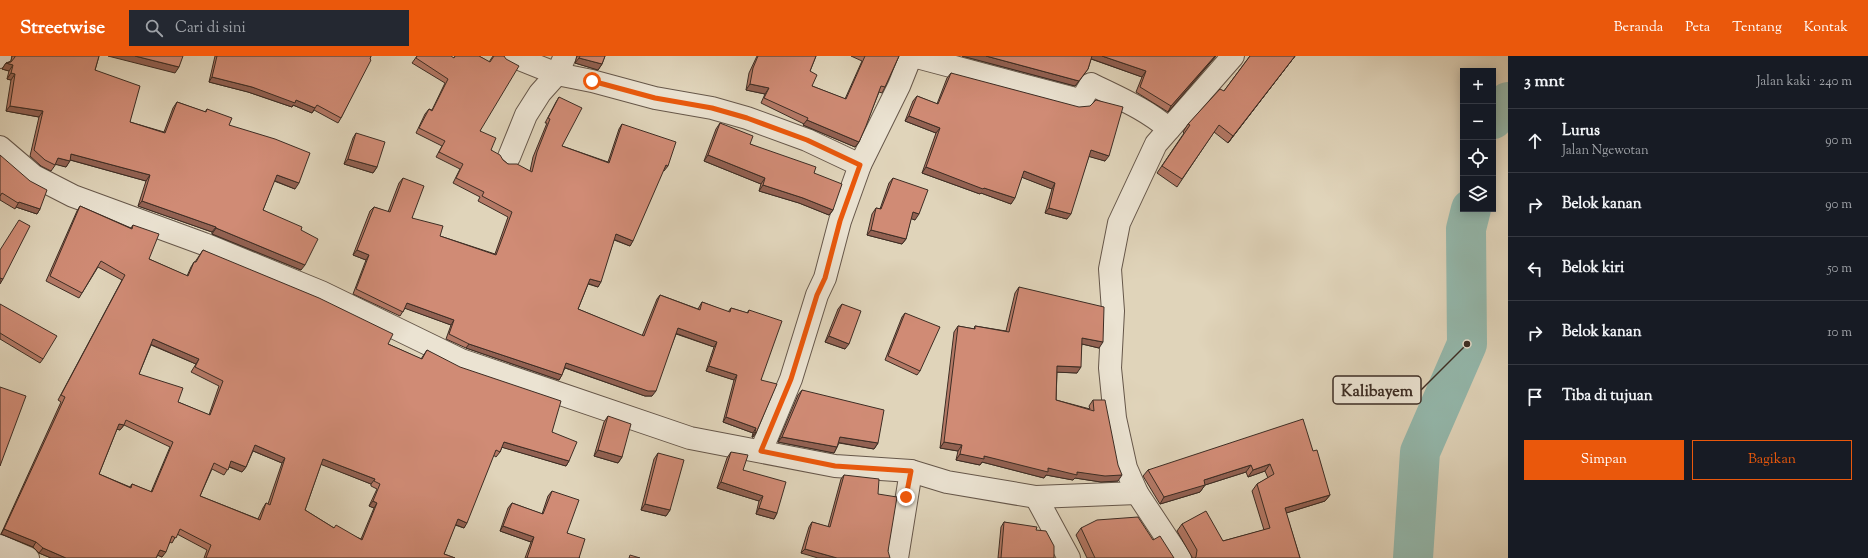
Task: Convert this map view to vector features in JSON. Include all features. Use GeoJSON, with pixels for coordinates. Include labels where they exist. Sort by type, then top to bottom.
{"type":"FeatureCollection","features":[{"type":"Feature","properties":{"kind":"street"},"geometry":{"type":"LineString","coordinates":[[512,56],[561,65],[592,81],[655,98],[712,108],[747,118],[807,140],[860,165]]}},
{"type":"Feature","properties":{"kind":"street"},"geometry":{"type":"LineString","coordinates":[[761,451],[791,379],[817,295],[825,278],[840,221],[860,165],[912,56],[1079,100],[1082,99],[1091,84],[1135,105],[1156,118],[1169,129]]}},
{"type":"Feature","properties":{"kind":"street"},"geometry":{"type":"LineString","coordinates":[[1180,558],[1137,493],[1126,468],[1115,418],[1110,368],[1113,311],[1110,269],[1119,224],[1156,144],[1233,56]]}},
{"type":"Feature","properties":{"kind":"street"},"geometry":{"type":"LineString","coordinates":[[508,157],[526,115],[561,65]]}},
{"type":"Feature","properties":{"kind":"street"},"geometry":{"type":"LineString","coordinates":[[0,147],[34,176],[73,196],[192,241],[204,244],[321,292],[461,360],[690,438],[835,466],[911,471],[948,482],[1036,497],[1137,493]]}},
{"type":"Feature","properties":{"kind":"street"},"geometry":{"type":"LineString","coordinates":[[896,558],[911,471]]}},
{"type":"Feature","properties":{"kind":"street"},"geometry":{"type":"LineString","coordinates":[[1036,497],[1069,558]]}},
{"type":"Feature","properties":{"kind":"street"},"geometry":{"type":"LineString","coordinates":[[0,546],[28,558]]}},
{"type":"Feature","properties":{"kind":"building"},"geometry":{"type":"Polygon","coordinates":[[[15,56],[99,56],[95,70],[140,86],[130,122],[165,133],[177,102],[206,112],[207,109],[232,118],[229,125],[275,139],[310,153],[299,183],[277,175],[263,210],[302,227],[301,230],[318,239],[305,265],[216,227],[142,201],[150,175],[71,154],[70,161],[58,158],[55,165],[45,160],[34,150],[43,111],[10,106],[15,74],[11,73],[13,65],[6,63],[11,62],[15,56]]]}},
{"type":"Feature","properties":{"kind":"building"},"geometry":{"type":"Polygon","coordinates":[[[135,56],[183,56],[179,67],[135,56]]]}},
{"type":"Feature","properties":{"kind":"building"},"geometry":{"type":"Polygon","coordinates":[[[217,56],[371,56],[371,60],[341,118],[317,105],[315,108],[296,100],[295,103],[252,87],[212,77],[217,56]]]}},
{"type":"Feature","properties":{"kind":"building"},"geometry":{"type":"Polygon","coordinates":[[[417,56],[451,56],[454,58],[455,56],[479,56],[490,62],[494,56],[504,56],[506,59],[519,66],[480,131],[496,138],[491,150],[500,155],[508,164],[517,164],[532,172],[537,152],[550,119],[548,118],[559,97],[582,108],[562,146],[609,163],[622,124],[676,142],[668,166],[666,165],[633,241],[616,234],[601,282],[590,279],[578,309],[644,336],[660,295],[700,310],[702,302],[730,312],[731,308],[748,313],[749,310],[782,321],[761,380],[777,384],[756,433],[756,428],[726,417],[737,375],[709,366],[717,342],[678,328],[656,391],[648,391],[566,363],[562,375],[469,344],[449,334],[454,320],[407,303],[403,312],[356,289],[369,255],[357,250],[374,207],[390,212],[403,178],[424,186],[412,218],[443,226],[440,236],[496,255],[512,212],[482,196],[484,192],[456,178],[463,164],[439,152],[445,141],[419,128],[429,109],[432,111],[448,79],[416,58],[417,56]]]}},
{"type":"Feature","properties":{"kind":"building"},"geometry":{"type":"Polygon","coordinates":[[[580,56],[605,56],[602,64],[579,58],[580,56]]]}},
{"type":"Feature","properties":{"kind":"building"},"geometry":{"type":"Polygon","coordinates":[[[758,56],[816,56],[810,71],[817,75],[812,86],[846,99],[865,56],[899,56],[885,87],[881,86],[859,142],[807,120],[808,118],[764,98],[769,88],[750,84],[753,68],[758,56]]]}},
{"type":"Feature","properties":{"kind":"building"},"geometry":{"type":"Polygon","coordinates":[[[986,56],[1092,56],[1088,69],[1079,81],[986,56]]]}},
{"type":"Feature","properties":{"kind":"building"},"geometry":{"type":"Polygon","coordinates":[[[1102,56],[1215,56],[1171,106],[1140,87],[1146,71],[1102,56]]]}},
{"type":"Feature","properties":{"kind":"building"},"geometry":{"type":"Polygon","coordinates":[[[1250,56],[1295,56],[1233,136],[1219,125],[1182,179],[1162,166],[1190,125],[1188,124],[1220,89],[1224,91],[1250,56]]]}},
{"type":"Feature","properties":{"kind":"building"},"geometry":{"type":"Polygon","coordinates":[[[951,73],[1079,107],[1090,106],[1096,100],[1123,107],[1109,156],[1091,150],[1071,214],[1049,208],[1055,183],[1024,171],[1015,198],[984,188],[983,189],[926,167],[940,128],[909,116],[917,96],[938,104],[951,73]]]}},
{"type":"Feature","properties":{"kind":"building"},"geometry":{"type":"Polygon","coordinates":[[[720,123],[753,136],[750,144],[816,167],[814,173],[842,184],[833,210],[803,198],[763,185],[765,178],[708,155],[720,123]]]}},
{"type":"Feature","properties":{"kind":"building"},"geometry":{"type":"Polygon","coordinates":[[[356,133],[385,142],[377,167],[348,159],[356,133]]]}},
{"type":"Feature","properties":{"kind":"building"},"geometry":{"type":"Polygon","coordinates":[[[0,155],[30,181],[47,190],[40,209],[19,202],[18,203],[2,193],[0,196],[0,155]]]}},
{"type":"Feature","properties":{"kind":"building"},"geometry":{"type":"Polygon","coordinates":[[[893,178],[928,190],[919,214],[913,212],[906,239],[871,230],[876,208],[881,209],[893,178]]]}},
{"type":"Feature","properties":{"kind":"building"},"geometry":{"type":"Polygon","coordinates":[[[80,206],[132,229],[133,225],[159,234],[149,259],[188,276],[194,262],[196,262],[203,250],[319,298],[393,334],[388,344],[422,359],[427,350],[460,367],[561,401],[552,432],[577,442],[569,461],[504,442],[500,452],[496,450],[467,523],[458,519],[444,554],[455,558],[206,558],[211,545],[180,529],[176,538],[172,536],[166,552],[160,550],[156,558],[66,558],[43,548],[36,542],[4,529],[65,397],[61,395],[125,275],[101,261],[82,293],[50,276],[80,206]],[[153,339],[139,374],[183,388],[178,402],[210,415],[223,381],[195,367],[199,359],[153,339]],[[126,420],[124,425],[119,424],[99,474],[131,488],[132,484],[152,492],[173,442],[126,420]],[[255,445],[246,467],[231,461],[228,470],[214,463],[200,496],[260,520],[266,503],[270,505],[285,458],[255,445]],[[323,459],[305,510],[334,528],[336,525],[362,540],[377,503],[373,501],[380,484],[374,481],[375,479],[323,459]]]}},
{"type":"Feature","properties":{"kind":"building"},"geometry":{"type":"Polygon","coordinates":[[[19,220],[30,226],[3,279],[0,278],[0,250],[19,220]]]}},
{"type":"Feature","properties":{"kind":"building"},"geometry":{"type":"Polygon","coordinates":[[[1019,287],[1104,307],[1103,342],[1082,338],[1081,367],[1057,366],[1056,400],[1094,411],[1093,400],[1105,400],[1118,465],[1122,475],[1105,476],[1077,472],[1077,475],[1048,468],[1048,472],[984,456],[984,459],[960,454],[962,445],[944,442],[958,326],[975,329],[975,326],[1009,332],[1019,287]]]}},
{"type":"Feature","properties":{"kind":"building"},"geometry":{"type":"Polygon","coordinates":[[[0,304],[57,336],[43,359],[0,333],[0,304]]]}},
{"type":"Feature","properties":{"kind":"building"},"geometry":{"type":"Polygon","coordinates":[[[842,304],[861,311],[849,344],[829,336],[842,304]]]}},
{"type":"Feature","properties":{"kind":"building"},"geometry":{"type":"Polygon","coordinates":[[[905,313],[940,327],[920,371],[888,356],[905,313]]]}},
{"type":"Feature","properties":{"kind":"building"},"geometry":{"type":"Polygon","coordinates":[[[0,387],[26,396],[0,466],[0,387]]]}},
{"type":"Feature","properties":{"kind":"building"},"geometry":{"type":"Polygon","coordinates":[[[802,390],[884,410],[878,443],[840,437],[837,447],[782,437],[802,390]]]}},
{"type":"Feature","properties":{"kind":"building"},"geometry":{"type":"Polygon","coordinates":[[[608,416],[631,424],[622,457],[598,450],[608,416]]]}},
{"type":"Feature","properties":{"kind":"building"},"geometry":{"type":"Polygon","coordinates":[[[1303,419],[1313,451],[1317,450],[1330,495],[1285,508],[1300,558],[1195,558],[1197,550],[1182,524],[1206,511],[1223,541],[1270,528],[1257,484],[1274,474],[1270,464],[1253,470],[1251,465],[1204,480],[1205,485],[1164,497],[1148,470],[1303,419]]]}},
{"type":"Feature","properties":{"kind":"building"},"geometry":{"type":"Polygon","coordinates":[[[731,452],[748,455],[743,470],[786,482],[777,513],[759,508],[763,496],[721,482],[731,452]]]}},
{"type":"Feature","properties":{"kind":"building"},"geometry":{"type":"Polygon","coordinates":[[[658,453],[684,460],[670,510],[645,504],[658,453]]]}},
{"type":"Feature","properties":{"kind":"building"},"geometry":{"type":"Polygon","coordinates":[[[844,475],[879,479],[878,494],[897,497],[888,551],[890,558],[837,558],[805,549],[812,522],[830,527],[844,475]]]}},
{"type":"Feature","properties":{"kind":"building"},"geometry":{"type":"Polygon","coordinates":[[[552,491],[579,500],[567,533],[585,539],[579,558],[527,558],[534,537],[503,526],[512,503],[543,514],[552,491]]]}},
{"type":"Feature","properties":{"kind":"building"},"geometry":{"type":"Polygon","coordinates":[[[1138,517],[1153,540],[1160,536],[1174,558],[1095,558],[1081,528],[1097,520],[1138,517]]]}},
{"type":"Feature","properties":{"kind":"building"},"geometry":{"type":"Polygon","coordinates":[[[1004,522],[1037,527],[1036,530],[1046,531],[1054,546],[1054,558],[1001,558],[1004,522]]]}},
{"type":"Feature","properties":{"kind":"building"},"geometry":{"type":"Polygon","coordinates":[[[630,555],[640,558],[629,558],[630,555]]]}},
{"type":"Feature","properties":{"kind":"waterway"},"geometry":{"type":"LineString","coordinates":[[1496,116],[1508,102]]}},
{"type":"Feature","properties":{"kind":"waterway"},"geometry":{"type":"LineString","coordinates":[[1413,558],[1420,452],[1467,344],[1466,229],[1470,212]]}},
{"type":"Feature","properties":{"kind":"place","name":"Kalibayem"},"geometry":{"type":"Point","coordinates":[1467,344]}},
{"type":"Feature","properties":{"kind":"route"},"geometry":{"type":"LineString","coordinates":[[592,81],[655,98],[712,108],[747,118],[807,140],[860,165],[840,221],[825,278],[817,295],[791,379],[761,451],[835,466],[911,471],[906,497]]}}]}
